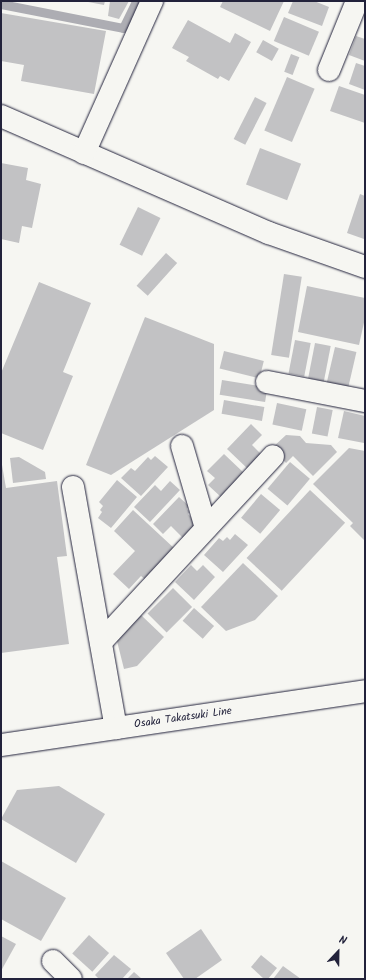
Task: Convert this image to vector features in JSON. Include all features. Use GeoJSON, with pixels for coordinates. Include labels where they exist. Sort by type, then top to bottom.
{"type":"FeatureCollection","features":[{"type":"Feature","properties":{"kind":"street"},"geometry":{"type":"LineString","coordinates":[[84,153],[152,1]]}},
{"type":"Feature","properties":{"kind":"street"},"geometry":{"type":"LineString","coordinates":[[329,70],[357,1]]}},
{"type":"Feature","properties":{"kind":"street"},"geometry":{"type":"LineString","coordinates":[[1,116],[269,233],[365,267]]}},
{"type":"Feature","properties":{"kind":"street"},"geometry":{"type":"LineString","coordinates":[[267,382],[364,396]]}},
{"type":"Feature","properties":{"kind":"street"},"geometry":{"type":"LineString","coordinates":[[182,446],[206,528]]}},
{"type":"Feature","properties":{"kind":"street"},"geometry":{"type":"LineString","coordinates":[[101,642],[273,456]]}},
{"type":"Feature","properties":{"kind":"street"},"geometry":{"type":"LineString","coordinates":[[73,487],[116,728]]}},
{"type":"Feature","properties":{"kind":"street","name":"Osaka Takatsuki Line"},"geometry":{"type":"LineString","coordinates":[[1,745],[365,691]]}},
{"type":"Feature","properties":{"kind":"street"},"geometry":{"type":"LineString","coordinates":[[53,961],[71,979]]}},
{"type":"Feature","properties":{"kind":"building"},"geometry":{"type":"Polygon","coordinates":[[[83,1],[105,1],[104,5],[83,1]]]}},
{"type":"Feature","properties":{"kind":"building"},"geometry":{"type":"Polygon","coordinates":[[[110,1],[129,1],[119,19],[108,16],[110,1]]]}},
{"type":"Feature","properties":{"kind":"building"},"geometry":{"type":"Polygon","coordinates":[[[223,1],[284,1],[270,31],[220,7],[223,1]]]}},
{"type":"Feature","properties":{"kind":"building"},"geometry":{"type":"Polygon","coordinates":[[[293,1],[314,1],[329,7],[322,26],[288,13],[293,1]]]}},
{"type":"Feature","properties":{"kind":"building"},"geometry":{"type":"Polygon","coordinates":[[[1,13],[106,31],[94,94],[21,81],[24,65],[1,61],[1,13]]]}},
{"type":"Feature","properties":{"kind":"building"},"geometry":{"type":"Polygon","coordinates":[[[284,17],[319,32],[309,56],[274,41],[284,17]]]}},
{"type":"Feature","properties":{"kind":"building"},"geometry":{"type":"Polygon","coordinates":[[[188,20],[230,43],[235,33],[251,42],[229,81],[220,76],[218,79],[186,61],[189,57],[172,48],[188,20]]]}},
{"type":"Feature","properties":{"kind":"building"},"geometry":{"type":"Polygon","coordinates":[[[356,36],[365,39],[365,61],[349,55],[356,36]]]}},
{"type":"Feature","properties":{"kind":"building"},"geometry":{"type":"Polygon","coordinates":[[[263,40],[279,49],[272,61],[256,52],[263,40]]]}},
{"type":"Feature","properties":{"kind":"building"},"geometry":{"type":"Polygon","coordinates":[[[291,54],[299,57],[293,75],[284,72],[291,54]]]}},
{"type":"Feature","properties":{"kind":"building"},"geometry":{"type":"Polygon","coordinates":[[[356,63],[365,66],[365,90],[349,84],[356,63]]]}},
{"type":"Feature","properties":{"kind":"building"},"geometry":{"type":"Polygon","coordinates":[[[287,77],[315,89],[292,142],[264,130],[287,77]]]}},
{"type":"Feature","properties":{"kind":"building"},"geometry":{"type":"Polygon","coordinates":[[[339,86],[365,95],[365,123],[330,111],[339,86]]]}},
{"type":"Feature","properties":{"kind":"building"},"geometry":{"type":"Polygon","coordinates":[[[255,97],[267,103],[245,145],[234,139],[255,97]]]}},
{"type":"Feature","properties":{"kind":"building"},"geometry":{"type":"Polygon","coordinates":[[[260,148],[301,164],[287,200],[246,184],[260,148]]]}},
{"type":"Feature","properties":{"kind":"building"},"geometry":{"type":"Polygon","coordinates":[[[1,163],[28,168],[26,180],[41,184],[32,228],[22,226],[19,243],[1,239],[1,163]]]}},
{"type":"Feature","properties":{"kind":"building"},"geometry":{"type":"Polygon","coordinates":[[[360,194],[365,196],[364,239],[347,233],[360,194]]]}},
{"type":"Feature","properties":{"kind":"building"},"geometry":{"type":"Polygon","coordinates":[[[138,207],[160,218],[142,256],[120,245],[138,207]]]}},
{"type":"Feature","properties":{"kind":"building"},"geometry":{"type":"Polygon","coordinates":[[[166,253],[177,263],[148,296],[137,286],[166,253]]]}},
{"type":"Feature","properties":{"kind":"building"},"geometry":{"type":"Polygon","coordinates":[[[284,274],[302,277],[289,358],[271,355],[284,274]]]}},
{"type":"Feature","properties":{"kind":"building"},"geometry":{"type":"Polygon","coordinates":[[[39,282],[91,303],[63,372],[73,376],[43,450],[1,433],[1,373],[39,282]]]}},
{"type":"Feature","properties":{"kind":"building"},"geometry":{"type":"Polygon","coordinates":[[[307,286],[365,298],[365,318],[359,345],[298,332],[307,286]]]}},
{"type":"Feature","properties":{"kind":"building"},"geometry":{"type":"Polygon","coordinates":[[[145,317],[214,344],[214,410],[111,475],[86,465],[145,317]]]}},
{"type":"Feature","properties":{"kind":"building"},"geometry":{"type":"Polygon","coordinates":[[[295,340],[311,343],[304,376],[289,373],[295,340]]]}},
{"type":"Feature","properties":{"kind":"building"},"geometry":{"type":"Polygon","coordinates":[[[315,343],[331,346],[324,381],[308,378],[315,343]]]}},
{"type":"Feature","properties":{"kind":"building"},"geometry":{"type":"Polygon","coordinates":[[[335,347],[356,352],[348,389],[326,384],[335,347]]]}},
{"type":"Feature","properties":{"kind":"building"},"geometry":{"type":"Polygon","coordinates":[[[224,351],[264,361],[259,378],[220,368],[224,351]]]}},
{"type":"Feature","properties":{"kind":"building"},"geometry":{"type":"Polygon","coordinates":[[[222,380],[267,387],[265,402],[220,395],[222,380]]]}},
{"type":"Feature","properties":{"kind":"building"},"geometry":{"type":"Polygon","coordinates":[[[224,400],[264,407],[262,421],[222,414],[224,400]]]}},
{"type":"Feature","properties":{"kind":"building"},"geometry":{"type":"Polygon","coordinates":[[[277,403],[306,409],[302,431],[272,425],[277,403]]]}},
{"type":"Feature","properties":{"kind":"building"},"geometry":{"type":"Polygon","coordinates":[[[317,407],[333,410],[328,437],[312,434],[317,407]]]}},
{"type":"Feature","properties":{"kind":"building"},"geometry":{"type":"Polygon","coordinates":[[[344,411],[365,416],[364,443],[338,438],[344,411]]]}},
{"type":"Feature","properties":{"kind":"building"},"geometry":{"type":"Polygon","coordinates":[[[251,424],[262,435],[252,445],[263,456],[249,470],[227,449],[251,424]]]}},
{"type":"Feature","properties":{"kind":"building"},"geometry":{"type":"Polygon","coordinates":[[[286,435],[300,436],[306,443],[331,445],[337,452],[313,476],[293,456],[286,463],[272,448],[286,435]]]}},
{"type":"Feature","properties":{"kind":"building"},"geometry":{"type":"Polygon","coordinates":[[[349,448],[365,451],[365,541],[350,526],[353,523],[313,484],[349,448]]]}},
{"type":"Feature","properties":{"kind":"building"},"geometry":{"type":"Polygon","coordinates":[[[224,454],[244,473],[221,497],[208,485],[215,478],[207,471],[224,454]]]}},
{"type":"Feature","properties":{"kind":"building"},"geometry":{"type":"Polygon","coordinates":[[[155,456],[168,467],[141,496],[121,478],[131,468],[135,471],[148,457],[151,460],[155,456]]]}},
{"type":"Feature","properties":{"kind":"building"},"geometry":{"type":"Polygon","coordinates":[[[19,457],[45,472],[46,479],[13,483],[10,458],[19,457]]]}},
{"type":"Feature","properties":{"kind":"building"},"geometry":{"type":"Polygon","coordinates":[[[1,459],[6,488],[57,481],[67,556],[57,557],[69,644],[1,653],[1,459]]]}},
{"type":"Feature","properties":{"kind":"building"},"geometry":{"type":"Polygon","coordinates":[[[290,462],[310,479],[287,506],[268,489],[290,462]]]}},
{"type":"Feature","properties":{"kind":"building"},"geometry":{"type":"Polygon","coordinates":[[[117,480],[137,497],[111,528],[98,518],[102,512],[100,510],[103,506],[99,502],[117,480]]]}},
{"type":"Feature","properties":{"kind":"building"},"geometry":{"type":"Polygon","coordinates":[[[170,481],[180,490],[150,522],[134,507],[155,485],[161,491],[170,481]]]}},
{"type":"Feature","properties":{"kind":"building"},"geometry":{"type":"Polygon","coordinates":[[[310,490],[345,523],[282,591],[247,558],[310,490]]]}},
{"type":"Feature","properties":{"kind":"building"},"geometry":{"type":"Polygon","coordinates":[[[261,494],[280,510],[260,534],[241,518],[261,494]]]}},
{"type":"Feature","properties":{"kind":"building"},"geometry":{"type":"Polygon","coordinates":[[[179,497],[189,506],[187,509],[190,512],[188,514],[198,524],[183,538],[171,526],[163,534],[153,524],[179,497]]]}},
{"type":"Feature","properties":{"kind":"building"},"geometry":{"type":"Polygon","coordinates":[[[133,510],[175,549],[146,580],[141,576],[129,589],[113,574],[135,551],[114,531],[133,510]]]}},
{"type":"Feature","properties":{"kind":"building"},"geometry":{"type":"Polygon","coordinates":[[[235,534],[248,545],[223,572],[204,555],[219,538],[223,541],[227,537],[230,540],[235,534]]]}},
{"type":"Feature","properties":{"kind":"building"},"geometry":{"type":"Polygon","coordinates":[[[243,563],[278,596],[255,620],[226,631],[201,607],[243,563]]]}},
{"type":"Feature","properties":{"kind":"building"},"geometry":{"type":"Polygon","coordinates":[[[191,565],[197,571],[203,565],[215,577],[194,600],[175,582],[191,565]]]}},
{"type":"Feature","properties":{"kind":"building"},"geometry":{"type":"Polygon","coordinates":[[[173,588],[192,607],[167,633],[148,613],[173,588]]]}},
{"type":"Feature","properties":{"kind":"building"},"geometry":{"type":"Polygon","coordinates":[[[194,608],[214,626],[203,639],[183,621],[194,608]]]}},
{"type":"Feature","properties":{"kind":"building"},"geometry":{"type":"Polygon","coordinates":[[[141,615],[164,637],[137,666],[124,669],[117,641],[141,615]]]}},
{"type":"Feature","properties":{"kind":"building"},"geometry":{"type":"Polygon","coordinates":[[[59,786],[105,814],[76,863],[1,819],[17,790],[59,786]]]}},
{"type":"Feature","properties":{"kind":"building"},"geometry":{"type":"Polygon","coordinates":[[[1,861],[66,898],[41,941],[1,919],[1,861]]]}},
{"type":"Feature","properties":{"kind":"building"},"geometry":{"type":"Polygon","coordinates":[[[201,929],[222,960],[195,979],[184,979],[166,953],[201,929]]]}},
{"type":"Feature","properties":{"kind":"building"},"geometry":{"type":"Polygon","coordinates":[[[89,935],[109,953],[92,972],[72,954],[89,935]]]}},
{"type":"Feature","properties":{"kind":"building"},"geometry":{"type":"Polygon","coordinates":[[[1,936],[16,944],[1,971],[1,936]]]}},
{"type":"Feature","properties":{"kind":"building"},"geometry":{"type":"Polygon","coordinates":[[[114,955],[131,969],[122,979],[99,979],[95,975],[114,955]]]}},
{"type":"Feature","properties":{"kind":"building"},"geometry":{"type":"Polygon","coordinates":[[[261,955],[277,968],[268,979],[264,979],[251,967],[261,955]]]}},
{"type":"Feature","properties":{"kind":"building"},"geometry":{"type":"Polygon","coordinates":[[[283,966],[301,979],[273,979],[283,966]]]}},
{"type":"Feature","properties":{"kind":"building"},"geometry":{"type":"Polygon","coordinates":[[[134,972],[142,979],[127,979],[134,972]]]}},
{"type":"Feature","properties":{"kind":"waterway"},"geometry":{"type":"LineString","coordinates":[[1,4],[123,28],[136,1]]}}]}
